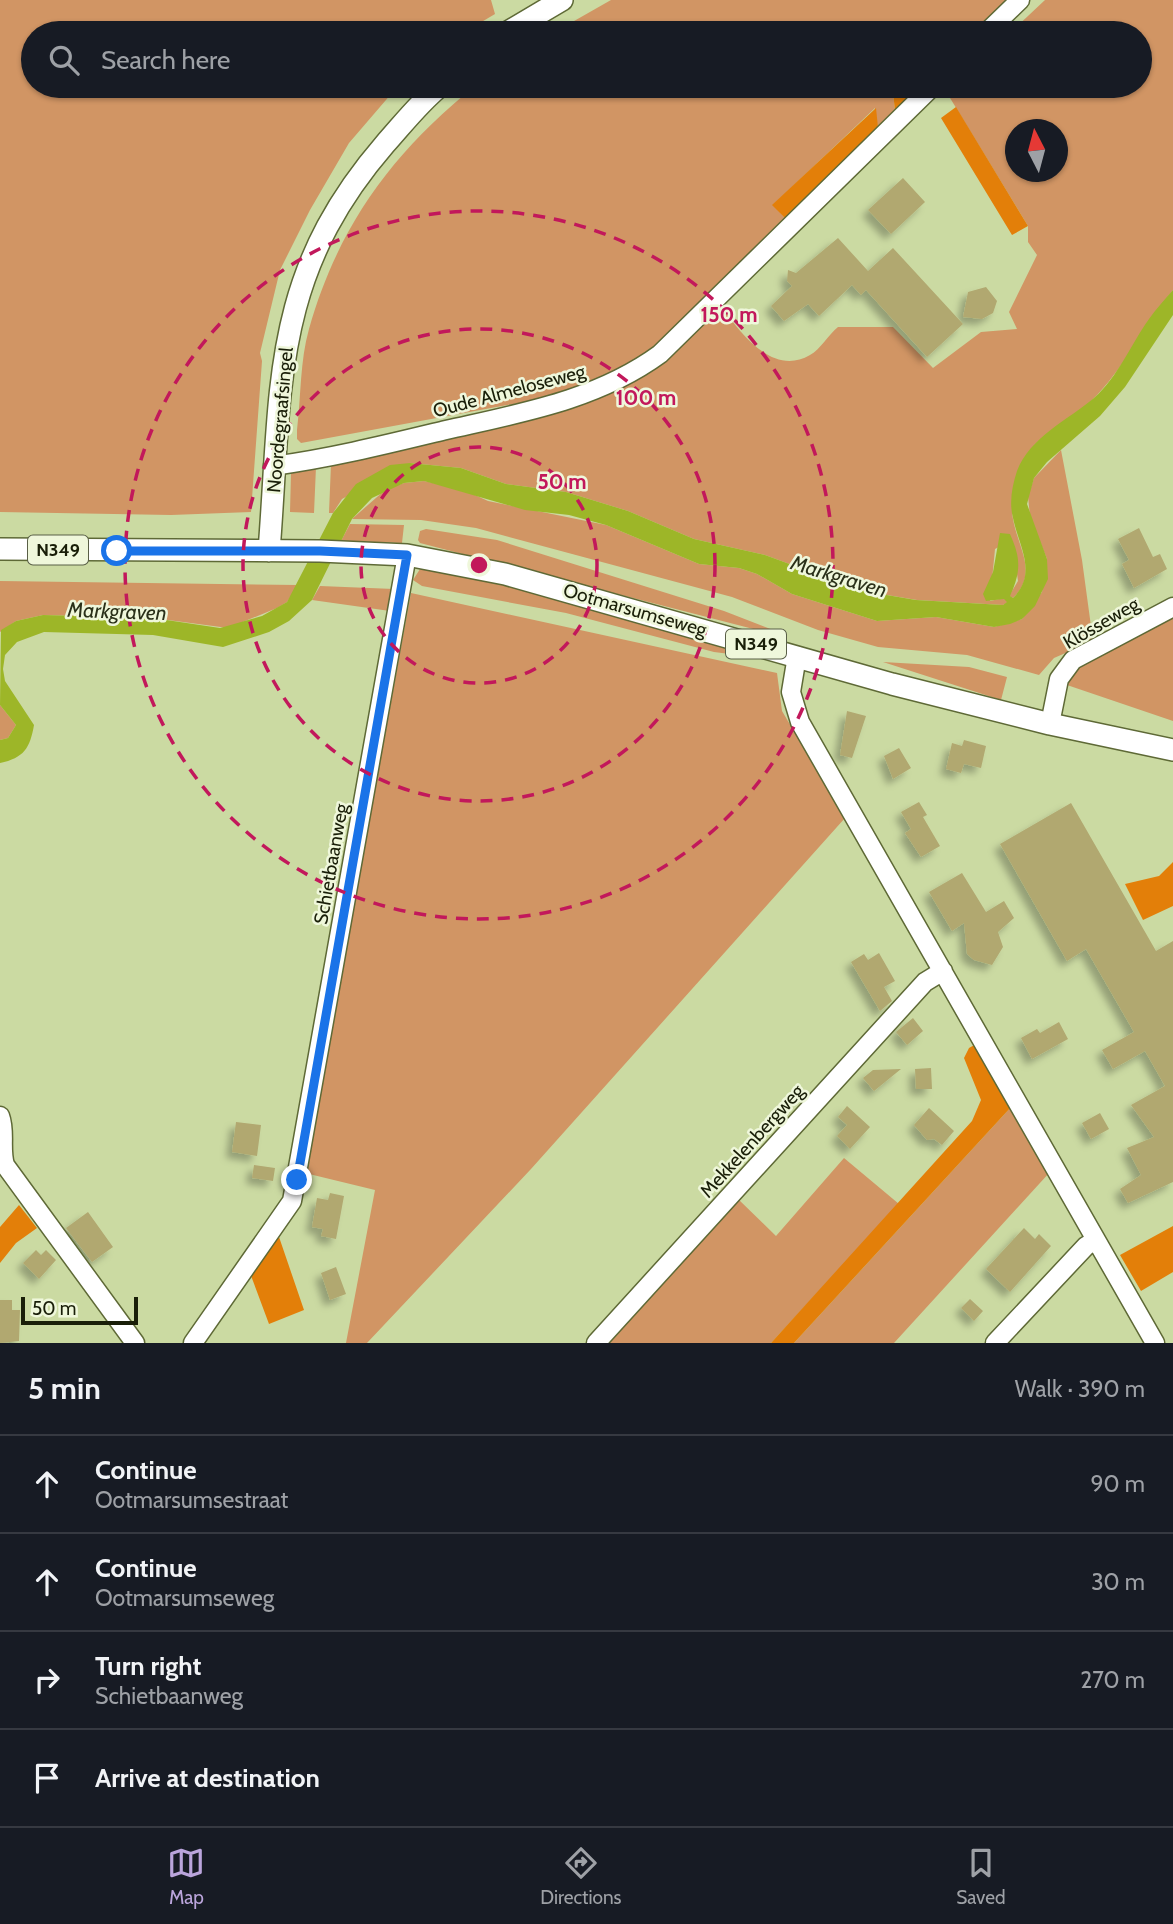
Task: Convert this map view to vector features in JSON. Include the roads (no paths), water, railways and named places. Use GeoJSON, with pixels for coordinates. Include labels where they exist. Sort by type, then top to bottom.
{"type":"FeatureCollection","features":[{"type":"Feature","properties":{"kind":"main road"},"geometry":{"type":"LineString","coordinates":[[526,21],[562,0]]}},
{"type":"Feature","properties":{"kind":"main road","name":"Noordegraafsingel"},"geometry":{"type":"LineString","coordinates":[[269,551],[281,370],[294,305],[319,239],[358,176],[425,98]]}},
{"type":"Feature","properties":{"kind":"main road","name":"N349"},"geometry":{"type":"LineString","coordinates":[[0,549],[269,551]]}},
{"type":"Feature","properties":{"kind":"main road","name":"Ootmarsumseweg"},"geometry":{"type":"LineString","coordinates":[[269,551],[407,555],[505,574],[1050,724],[1173,750]]}},
{"type":"Feature","properties":{"kind":"street"},"geometry":{"type":"LineString","coordinates":[[998,21],[1020,0]]}},
{"type":"Feature","properties":{"kind":"street","name":"Oude Almeloseweg"},"geometry":{"type":"LineString","coordinates":[[273,466],[322,459],[551,405],[633,374],[660,354],[921,98]]}},
{"type":"Feature","properties":{"kind":"street","name":"Schietbaanweg"},"geometry":{"type":"LineString","coordinates":[[193,1343],[292,1201],[407,555]]}},
{"type":"Feature","properties":{"kind":"street","name":"Klösseweg"},"geometry":{"type":"LineString","coordinates":[[1050,724],[1059,679],[1073,660],[1173,607]]}},
{"type":"Feature","properties":{"kind":"street"},"geometry":{"type":"LineString","coordinates":[[797,656],[791,692],[800,722],[1155,1343]]}},
{"type":"Feature","properties":{"kind":"street","name":"Mekkelenbergweg"},"geometry":{"type":"LineString","coordinates":[[596,1343],[925,982],[943,971]]}},
{"type":"Feature","properties":{"kind":"street"},"geometry":{"type":"LineString","coordinates":[[0,1115],[4,1127],[2,1153],[5,1165],[135,1343]]}},
{"type":"Feature","properties":{"kind":"street"},"geometry":{"type":"LineString","coordinates":[[995,1343],[1086,1246],[1096,1240]]}},
{"type":"Feature","properties":{"kind":"water label","name":"Markgraven"},"geometry":{"type":"Point","coordinates":[839,576]}},
{"type":"Feature","properties":{"kind":"water label","name":"Markgraven"},"geometry":{"type":"Point","coordinates":[117,611]}}]}
